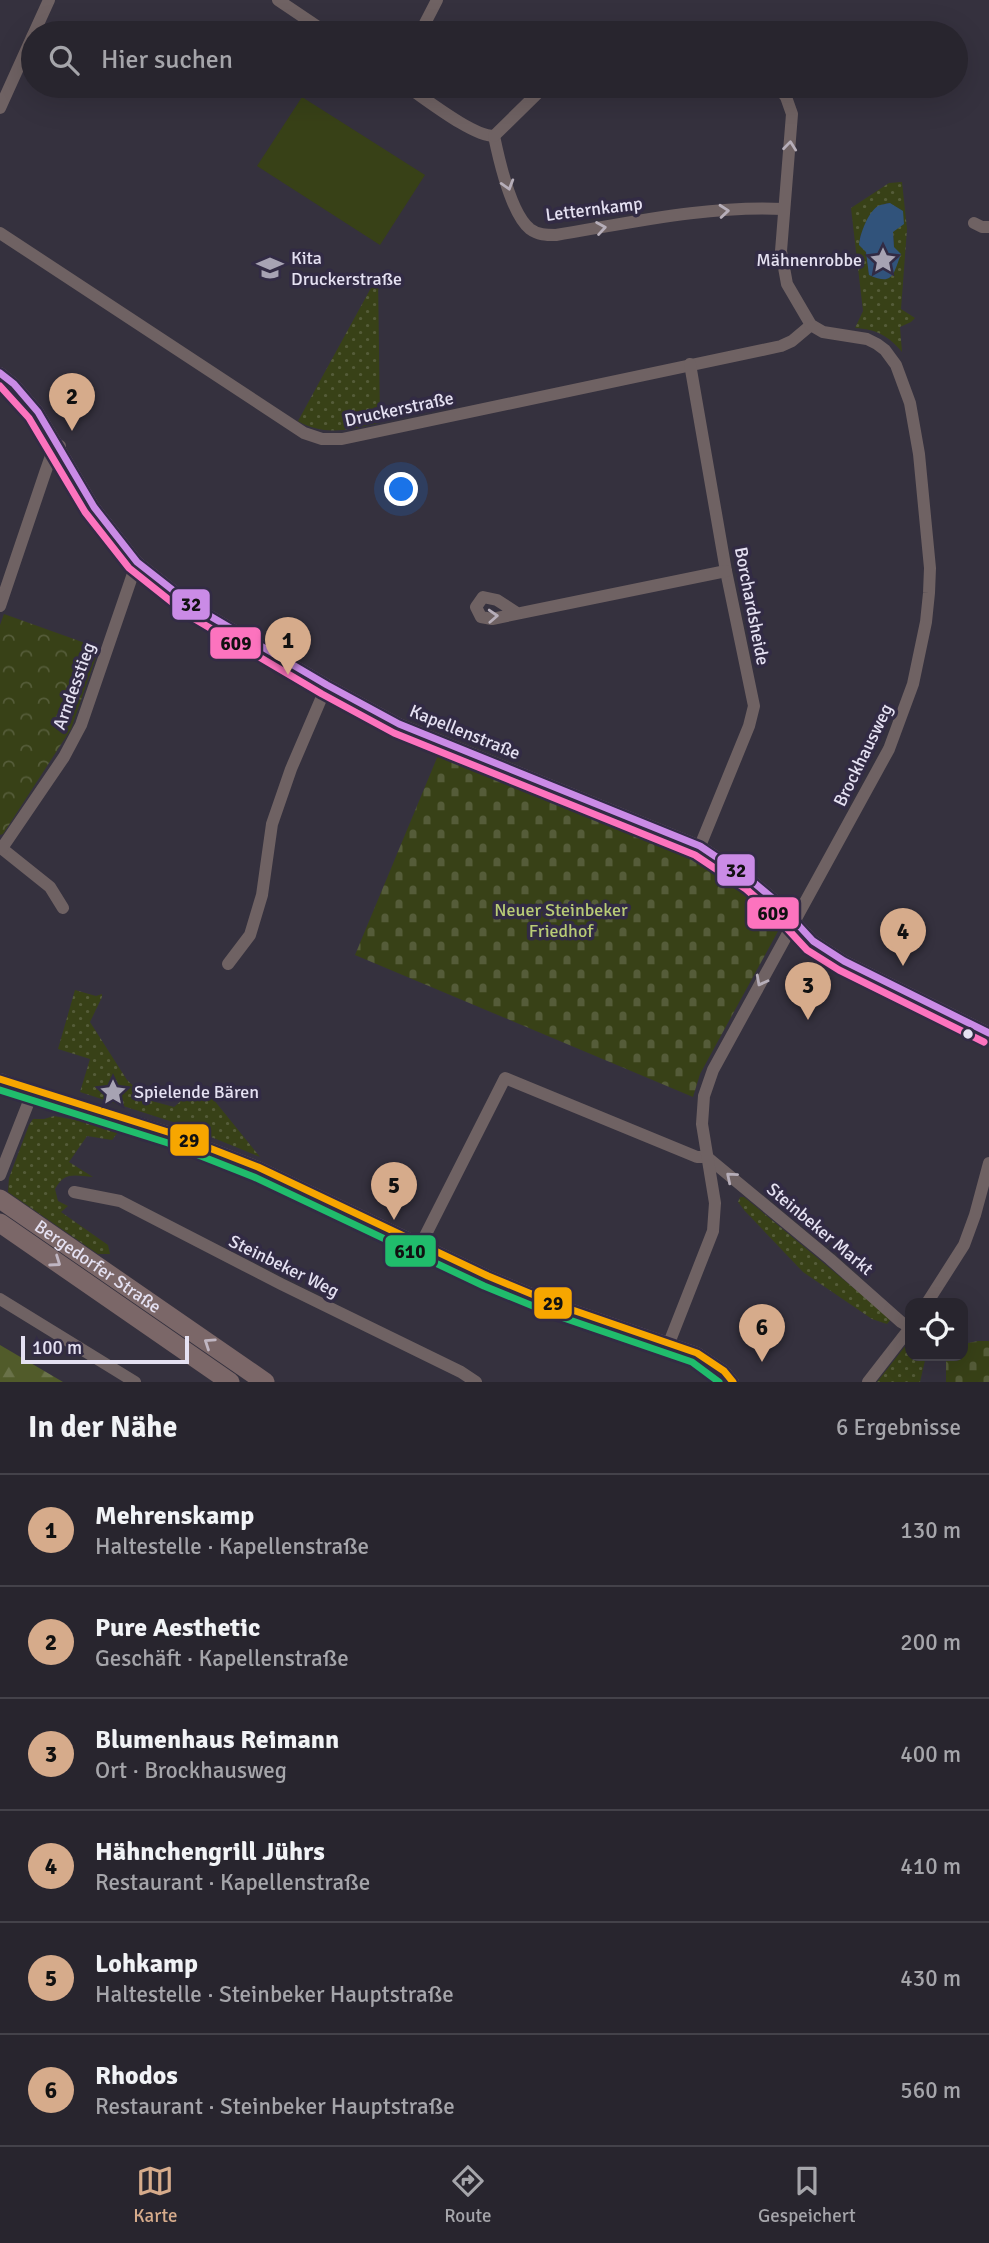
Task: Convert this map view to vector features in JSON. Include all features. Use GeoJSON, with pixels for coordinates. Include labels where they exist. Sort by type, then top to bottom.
{"type":"FeatureCollection","features":[{"type":"Feature","properties":{"kind":"highway","name":"Bergedorfer Straße"},"geometry":{"type":"LineString","coordinates":[[0,1199],[265,1382]]}},
{"type":"Feature","properties":{"kind":"highway","name":"Bergedorfer Straße"},"geometry":{"type":"LineString","coordinates":[[0,1223],[230,1382]]}},
{"type":"Feature","properties":{"kind":"street"},"geometry":{"type":"LineString","coordinates":[[40,21],[49,0]]}},
{"type":"Feature","properties":{"kind":"street"},"geometry":{"type":"LineString","coordinates":[[278,0],[309,21]]}},
{"type":"Feature","properties":{"kind":"street"},"geometry":{"type":"LineString","coordinates":[[426,21],[437,0]]}},
{"type":"Feature","properties":{"kind":"street"},"geometry":{"type":"LineString","coordinates":[[0,108],[21,62]]}},
{"type":"Feature","properties":{"kind":"street"},"geometry":{"type":"LineString","coordinates":[[424,98],[486,136],[494,136],[533,98]]}},
{"type":"Feature","properties":{"kind":"street"},"geometry":{"type":"LineString","coordinates":[[786,98],[792,114],[781,251],[784,270],[794,298],[811,325]]}},
{"type":"Feature","properties":{"kind":"street","name":"Letternkamp"},"geometry":{"type":"LineString","coordinates":[[494,136],[513,202],[521,220],[541,235],[692,215],[766,208],[784,209]]}},
{"type":"Feature","properties":{"kind":"street"},"geometry":{"type":"LineString","coordinates":[[974,223],[989,227]]}},
{"type":"Feature","properties":{"kind":"street","name":"Druckerstraße"},"geometry":{"type":"LineString","coordinates":[[0,233],[298,429],[322,439],[342,439],[788,344],[811,325]]}},
{"type":"Feature","properties":{"kind":"street","name":"Brockhausweg"},"geometry":{"type":"LineString","coordinates":[[669,1343],[713,1231],[715,1203],[702,1124],[704,1096],[713,1070],[889,749],[903,716],[921,651],[928,602],[930,568],[916,433],[910,403],[896,365],[885,350],[867,339],[823,332],[811,325]]}},
{"type":"Feature","properties":{"kind":"street","name":"Borchardsheide"},"geometry":{"type":"LineString","coordinates":[[690,364],[726,571],[754,706],[749,726],[700,846]]}},
{"type":"Feature","properties":{"kind":"street","name":"Kapellenstraße"},"geometry":{"type":"LineString","coordinates":[[0,373],[31,403],[60,446],[94,507],[137,562],[193,607],[399,724],[700,846],[752,881],[777,902],[813,941],[844,961],[989,1033]]}},
{"type":"Feature","properties":{"kind":"street"},"geometry":{"type":"LineString","coordinates":[[0,606],[52,453],[60,446]]}},
{"type":"Feature","properties":{"kind":"street","name":"Arndesstieg"},"geometry":{"type":"LineString","coordinates":[[1,848],[64,757],[81,725],[137,562]]}},
{"type":"Feature","properties":{"kind":"street"},"geometry":{"type":"LineString","coordinates":[[517,613],[726,571]]}},
{"type":"Feature","properties":{"kind":"street"},"geometry":{"type":"LineString","coordinates":[[228,964],[250,935],[262,895],[273,820],[291,769],[327,685]]}},
{"type":"Feature","properties":{"kind":"street"},"geometry":{"type":"LineString","coordinates":[[1,848],[50,887],[63,908]]}},
{"type":"Feature","properties":{"kind":"street"},"geometry":{"type":"LineString","coordinates":[[0,1079],[171,1133],[258,1167],[488,1276],[558,1305],[697,1353],[724,1371],[733,1382]]}},
{"type":"Feature","properties":{"kind":"street"},"geometry":{"type":"LineString","coordinates":[[421,1244],[505,1079],[696,1157],[707,1157]]}},
{"type":"Feature","properties":{"kind":"street"},"geometry":{"type":"LineString","coordinates":[[0,1175],[33,1091]]}},
{"type":"Feature","properties":{"kind":"street","name":"Steinbeker Markt"},"geometry":{"type":"LineString","coordinates":[[707,1157],[905,1324]]}},
{"type":"Feature","properties":{"kind":"street"},"geometry":{"type":"LineString","coordinates":[[930,1298],[964,1245],[989,1163]]}},
{"type":"Feature","properties":{"kind":"street","name":"Steinbeker Weg"},"geometry":{"type":"LineString","coordinates":[[74,1192],[120,1201],[461,1372],[476,1382]]}},
{"type":"Feature","properties":{"kind":"street"},"geometry":{"type":"LineString","coordinates":[[0,1299],[135,1382]]}},
{"type":"Feature","properties":{"kind":"street"},"geometry":{"type":"LineString","coordinates":[[868,1382],[905,1334]]}},
{"type":"Feature","properties":{"kind":"green space"},"geometry":{"type":"Polygon","coordinates":[[[304,98],[425,175],[380,245],[257,166],[304,98]]]}},
{"type":"Feature","properties":{"kind":"green space"},"geometry":{"type":"Polygon","coordinates":[[[902,182],[907,229],[901,309],[915,318],[900,327],[902,352],[882,334],[855,328],[863,311],[851,208],[889,183],[902,182]],[[890,203],[878,207],[870,215],[860,237],[866,252],[869,275],[894,247],[896,209],[890,203]]]}},
{"type":"Feature","properties":{"kind":"green space"},"geometry":{"type":"Polygon","coordinates":[[[378,275],[380,423],[328,430],[298,421],[378,275]]]}},
{"type":"Feature","properties":{"kind":"green space"},"geometry":{"type":"Polygon","coordinates":[[[4,614],[99,648],[71,729],[0,835],[0,625],[4,614]]]}},
{"type":"Feature","properties":{"kind":"green space","name":"Neuer Steinbeker Friedhof"},"geometry":{"type":"Polygon","coordinates":[[[439,753],[606,817],[706,861],[730,875],[783,922],[700,1074],[693,1097],[355,955],[439,753]]]}},
{"type":"Feature","properties":{"kind":"green space"},"geometry":{"type":"Polygon","coordinates":[[[75,990],[96,996],[102,994],[90,1022],[127,1080],[148,1100],[174,1107],[201,1084],[260,1157],[179,1124],[80,1092],[90,1059],[58,1049],[75,990]]]}},
{"type":"Feature","properties":{"kind":"green space"},"geometry":{"type":"Polygon","coordinates":[[[54,1116],[119,1131],[112,1140],[87,1136],[69,1162],[93,1177],[67,1177],[55,1189],[58,1201],[68,1206],[61,1212],[108,1245],[110,1254],[98,1254],[8,1192],[9,1178],[29,1125],[33,1119],[54,1116]]]}},
{"type":"Feature","properties":{"kind":"green space"},"geometry":{"type":"Polygon","coordinates":[[[740,1197],[744,1197],[891,1319],[887,1324],[872,1319],[803,1272],[744,1210],[738,1202],[740,1197]]]}},
{"type":"Feature","properties":{"kind":"green space"},"geometry":{"type":"Polygon","coordinates":[[[989,1341],[989,1382],[946,1382],[946,1361],[968,1361],[968,1343],[989,1341]]]}},
{"type":"Feature","properties":{"kind":"green space"},"geometry":{"type":"Polygon","coordinates":[[[0,1345],[63,1382],[0,1382],[0,1345]]]}},
{"type":"Feature","properties":{"kind":"green space"},"geometry":{"type":"Polygon","coordinates":[[[905,1346],[905,1361],[925,1361],[920,1382],[877,1382],[905,1346]]]}},
{"type":"Feature","properties":{"kind":"water"},"geometry":{"type":"Polygon","coordinates":[[[890,203],[903,211],[904,224],[893,232],[894,247],[901,254],[896,268],[888,279],[883,279],[869,275],[866,252],[859,245],[871,213],[878,206],[890,203]]]}},
{"type":"Feature","properties":{"kind":"transit line","name":"32"},"geometry":{"type":"LineString","coordinates":[[0,373],[14,384],[38,412],[94,507],[137,562],[193,606],[399,724],[700,846],[752,881],[777,902],[813,941],[844,961],[989,1033]]}},
{"type":"Feature","properties":{"kind":"transit line","name":"609"},"geometry":{"type":"LineString","coordinates":[[0,386],[29,418],[85,512],[129,568],[188,615],[394,733],[695,855],[746,889],[770,910],[807,950],[839,970],[984,1042]]}},
{"type":"Feature","properties":{"kind":"transit line","name":"29"},"geometry":{"type":"LineString","coordinates":[[0,1079],[171,1133],[258,1167],[488,1276],[558,1305],[697,1353],[724,1371],[733,1382]]}},
{"type":"Feature","properties":{"kind":"transit line","name":"610"},"geometry":{"type":"LineString","coordinates":[[0,1090],[168,1143],[254,1177],[484,1286],[555,1315],[692,1362],[719,1382]]}},
{"type":"Feature","properties":{"kind":"place","name":"Mähnenrobbe"},"geometry":{"type":"Point","coordinates":[883,260]}},
{"type":"Feature","properties":{"kind":"place","name":"Kita Druckerstraße"},"geometry":{"type":"Point","coordinates":[270,268]}},
{"type":"Feature","properties":{"kind":"place","name":"Pure Aesthetic"},"geometry":{"type":"Point","coordinates":[72,431]}},
{"type":"Feature","properties":{"kind":"place","name":"Mehrenskamp"},"geometry":{"type":"Point","coordinates":[288,675]}},
{"type":"Feature","properties":{"kind":"place","name":"Hähnchengrill Jührs"},"geometry":{"type":"Point","coordinates":[903,966]}},
{"type":"Feature","properties":{"kind":"place","name":"Blumenhaus Reimann"},"geometry":{"type":"Point","coordinates":[808,1020]}},
{"type":"Feature","properties":{"kind":"place","name":"Spielende Bären"},"geometry":{"type":"Point","coordinates":[113,1092]}},
{"type":"Feature","properties":{"kind":"place","name":"Lohkamp"},"geometry":{"type":"Point","coordinates":[394,1220]}},
{"type":"Feature","properties":{"kind":"place","name":"Rhodos"},"geometry":{"type":"Point","coordinates":[762,1362]}}]}
